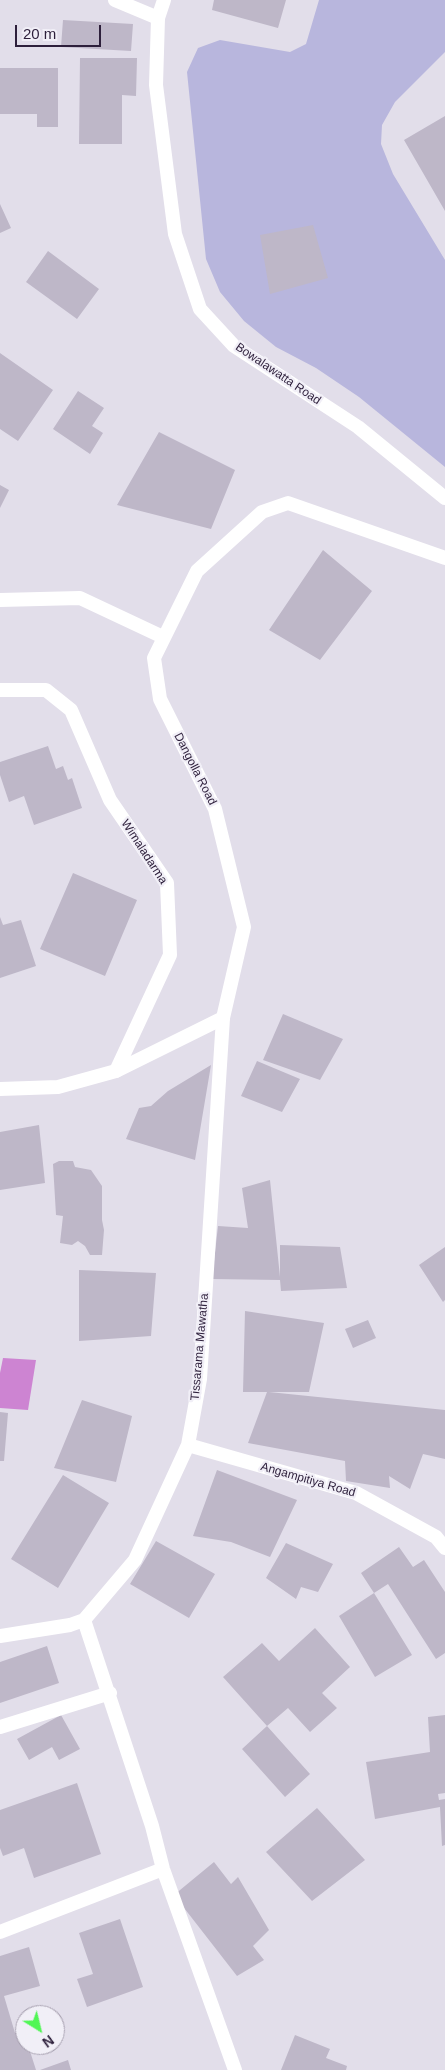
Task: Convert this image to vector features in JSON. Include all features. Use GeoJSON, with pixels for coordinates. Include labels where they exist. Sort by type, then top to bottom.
{"type":"FeatureCollection","features":[{"type":"Feature","properties":{"kind":"street"},"geometry":{"type":"LineString","coordinates":[[115,0],[158,18]]}},
{"type":"Feature","properties":{"kind":"street","name":"Bowalawatta Road"},"geometry":{"type":"LineString","coordinates":[[164,0],[158,18],[156,85],[175,234],[200,309],[234,346],[358,427],[445,498]]}},
{"type":"Feature","properties":{"kind":"street","name":"Dangolla Road"},"geometry":{"type":"LineString","coordinates":[[223,1018],[244,927],[215,809],[160,699],[154,658],[163,637],[197,571],[262,512],[288,503],[445,558]]}},
{"type":"Feature","properties":{"kind":"street"},"geometry":{"type":"LineString","coordinates":[[0,600],[80,598],[163,637]]}},
{"type":"Feature","properties":{"kind":"street","name":"Wimaladarma"},"geometry":{"type":"LineString","coordinates":[[0,690],[46,690],[71,710],[110,800],[167,884],[170,955],[116,1071]]}},
{"type":"Feature","properties":{"kind":"street"},"geometry":{"type":"LineString","coordinates":[[0,1089],[58,1087],[116,1071],[223,1018]]}},
{"type":"Feature","properties":{"kind":"street","name":"Tissarama Mawatha"},"geometry":{"type":"LineString","coordinates":[[84,1620],[135,1560],[188,1445],[200,1379],[223,1018]]}},
{"type":"Feature","properties":{"kind":"street","name":"Angampitiya Road"},"geometry":{"type":"LineString","coordinates":[[188,1445],[356,1493],[436,1537],[445,1548]]}},
{"type":"Feature","properties":{"kind":"street"},"geometry":{"type":"LineString","coordinates":[[0,1636],[70,1625],[84,1620],[110,1693],[152,1826],[163,1868],[235,2070]]}},
{"type":"Feature","properties":{"kind":"street"},"geometry":{"type":"LineString","coordinates":[[0,1728],[110,1693]]}},
{"type":"Feature","properties":{"kind":"street"},"geometry":{"type":"LineString","coordinates":[[0,1932],[163,1868]]}},
{"type":"Feature","properties":{"kind":"shaded area"},"geometry":{"type":"Polygon","coordinates":[[[319,0],[445,0],[445,52],[395,102],[382,125],[381,144],[393,174],[445,260],[445,467],[359,397],[316,368],[276,347],[244,321],[220,292],[206,259],[187,72],[198,48],[220,40],[290,52],[306,44],[319,0]]]}},
{"type":"Feature","properties":{"kind":"shaded area"},"geometry":{"type":"Polygon","coordinates":[[[3,1358],[36,1360],[28,1410],[0,1408],[0,1373],[3,1358]]]}},
{"type":"Feature","properties":{"kind":"building"},"geometry":{"type":"Polygon","coordinates":[[[214,0],[286,0],[278,28],[212,10],[214,0]]]}},
{"type":"Feature","properties":{"kind":"building"},"geometry":{"type":"Polygon","coordinates":[[[63,20],[133,24],[131,51],[61,47],[63,20]]]}},
{"type":"Feature","properties":{"kind":"building"},"geometry":{"type":"Polygon","coordinates":[[[80,58],[137,58],[136,96],[122,95],[122,144],[79,144],[80,58]]]}},
{"type":"Feature","properties":{"kind":"building"},"geometry":{"type":"Polygon","coordinates":[[[0,68],[58,68],[58,127],[37,127],[37,114],[0,114],[0,68]]]}},
{"type":"Feature","properties":{"kind":"building"},"geometry":{"type":"Polygon","coordinates":[[[445,116],[445,211],[404,140],[445,116]]]}},
{"type":"Feature","properties":{"kind":"building"},"geometry":{"type":"Polygon","coordinates":[[[0,204],[11,228],[0,233],[0,204]]]}},
{"type":"Feature","properties":{"kind":"building"},"geometry":{"type":"Polygon","coordinates":[[[313,225],[328,278],[270,294],[260,235],[313,225]]]}},
{"type":"Feature","properties":{"kind":"building"},"geometry":{"type":"Polygon","coordinates":[[[48,251],[99,289],[77,319],[26,282],[48,251]]]}},
{"type":"Feature","properties":{"kind":"building"},"geometry":{"type":"Polygon","coordinates":[[[0,353],[53,390],[18,441],[0,429],[0,353]]]}},
{"type":"Feature","properties":{"kind":"building"},"geometry":{"type":"Polygon","coordinates":[[[78,391],[104,408],[92,426],[103,433],[90,454],[53,429],[78,391]]]}},
{"type":"Feature","properties":{"kind":"building"},"geometry":{"type":"Polygon","coordinates":[[[159,432],[235,470],[211,529],[117,505],[159,432]]]}},
{"type":"Feature","properties":{"kind":"building"},"geometry":{"type":"Polygon","coordinates":[[[0,485],[9,490],[0,508],[0,485]]]}},
{"type":"Feature","properties":{"kind":"building"},"geometry":{"type":"Polygon","coordinates":[[[323,550],[372,591],[320,660],[269,630],[323,550]]]}},
{"type":"Feature","properties":{"kind":"building"},"geometry":{"type":"Polygon","coordinates":[[[48,746],[56,769],[63,766],[68,780],[72,778],[82,808],[34,825],[24,796],[9,802],[0,775],[0,762],[48,746]]]}},
{"type":"Feature","properties":{"kind":"building"},"geometry":{"type":"Polygon","coordinates":[[[73,873],[137,900],[105,976],[40,949],[73,873]]]}},
{"type":"Feature","properties":{"kind":"building"},"geometry":{"type":"Polygon","coordinates":[[[0,917],[3,925],[21,920],[36,966],[0,978],[0,917]]]}},
{"type":"Feature","properties":{"kind":"building"},"geometry":{"type":"Polygon","coordinates":[[[283,1014],[343,1039],[320,1080],[263,1060],[283,1014]]]}},
{"type":"Feature","properties":{"kind":"building"},"geometry":{"type":"Polygon","coordinates":[[[257,1061],[300,1079],[282,1112],[241,1096],[257,1061]]]}},
{"type":"Feature","properties":{"kind":"building"},"geometry":{"type":"Polygon","coordinates":[[[211,1065],[195,1160],[126,1139],[139,1108],[151,1106],[168,1091],[211,1065]]]}},
{"type":"Feature","properties":{"kind":"building"},"geometry":{"type":"Polygon","coordinates":[[[39,1125],[45,1183],[0,1190],[0,1132],[39,1125]]]}},
{"type":"Feature","properties":{"kind":"building"},"geometry":{"type":"Polygon","coordinates":[[[59,1161],[73,1161],[75,1167],[91,1170],[102,1186],[102,1220],[104,1230],[102,1255],[90,1255],[85,1246],[78,1241],[72,1245],[60,1243],[63,1216],[56,1215],[53,1164],[59,1161]]]}},
{"type":"Feature","properties":{"kind":"building"},"geometry":{"type":"Polygon","coordinates":[[[270,1180],[280,1277],[280,1245],[340,1247],[347,1288],[281,1291],[280,1280],[212,1279],[218,1226],[248,1228],[242,1188],[270,1180]]]}},
{"type":"Feature","properties":{"kind":"building"},"geometry":{"type":"Polygon","coordinates":[[[445,1247],[445,1300],[443,1302],[419,1265],[445,1247]]]}},
{"type":"Feature","properties":{"kind":"building"},"geometry":{"type":"Polygon","coordinates":[[[79,1270],[156,1273],[151,1336],[79,1341],[79,1270]]]}},
{"type":"Feature","properties":{"kind":"building"},"geometry":{"type":"Polygon","coordinates":[[[245,1311],[324,1323],[309,1392],[269,1392],[445,1410],[445,1459],[423,1454],[410,1489],[389,1476],[390,1488],[346,1481],[345,1461],[248,1443],[267,1392],[243,1392],[245,1311]]]}},
{"type":"Feature","properties":{"kind":"building"},"geometry":{"type":"Polygon","coordinates":[[[368,1320],[376,1338],[353,1348],[345,1329],[368,1320]]]}},
{"type":"Feature","properties":{"kind":"building"},"geometry":{"type":"Polygon","coordinates":[[[82,1400],[132,1416],[116,1482],[54,1468],[82,1400]]]}},
{"type":"Feature","properties":{"kind":"building"},"geometry":{"type":"Polygon","coordinates":[[[0,1412],[8,1413],[4,1461],[0,1461],[0,1412]]]}},
{"type":"Feature","properties":{"kind":"building"},"geometry":{"type":"Polygon","coordinates":[[[217,1470],[297,1500],[270,1557],[231,1542],[193,1536],[217,1470]]]}},
{"type":"Feature","properties":{"kind":"building"},"geometry":{"type":"Polygon","coordinates":[[[63,1475],[109,1503],[58,1588],[11,1559],[63,1475]]]}},
{"type":"Feature","properties":{"kind":"building"},"geometry":{"type":"Polygon","coordinates":[[[156,1541],[215,1574],[189,1618],[130,1584],[156,1541]]]}},
{"type":"Feature","properties":{"kind":"building"},"geometry":{"type":"Polygon","coordinates":[[[286,1543],[333,1564],[318,1592],[301,1587],[296,1599],[266,1578],[286,1543]]]}},
{"type":"Feature","properties":{"kind":"building"},"geometry":{"type":"Polygon","coordinates":[[[399,1547],[413,1567],[424,1560],[445,1592],[445,1653],[436,1659],[388,1584],[374,1593],[361,1573],[399,1547]]]}},
{"type":"Feature","properties":{"kind":"building"},"geometry":{"type":"Polygon","coordinates":[[[374,1593],[412,1655],[375,1677],[339,1616],[374,1593]]]}},
{"type":"Feature","properties":{"kind":"building"},"geometry":{"type":"Polygon","coordinates":[[[315,1628],[350,1667],[322,1693],[337,1708],[310,1732],[288,1708],[267,1726],[223,1677],[262,1643],[279,1661],[315,1628]]]}},
{"type":"Feature","properties":{"kind":"building"},"geometry":{"type":"Polygon","coordinates":[[[47,1646],[59,1683],[0,1703],[0,1662],[47,1646]]]}},
{"type":"Feature","properties":{"kind":"building"},"geometry":{"type":"Polygon","coordinates":[[[61,1715],[80,1749],[59,1760],[52,1747],[29,1760],[17,1739],[61,1715]]]}},
{"type":"Feature","properties":{"kind":"building"},"geometry":{"type":"Polygon","coordinates":[[[445,1715],[445,1793],[438,1794],[439,1800],[445,1799],[445,1845],[442,1846],[440,1807],[375,1819],[366,1762],[430,1752],[428,1717],[445,1715]]]}},
{"type":"Feature","properties":{"kind":"building"},"geometry":{"type":"Polygon","coordinates":[[[267,1726],[310,1774],[285,1797],[242,1749],[267,1726]]]}},
{"type":"Feature","properties":{"kind":"building"},"geometry":{"type":"Polygon","coordinates":[[[77,1783],[101,1854],[34,1878],[24,1848],[3,1856],[0,1848],[0,1810],[77,1783]]]}},
{"type":"Feature","properties":{"kind":"building"},"geometry":{"type":"Polygon","coordinates":[[[317,1808],[365,1860],[312,1901],[266,1852],[317,1808]]]}},
{"type":"Feature","properties":{"kind":"building"},"geometry":{"type":"Polygon","coordinates":[[[214,1862],[231,1884],[238,1877],[269,1930],[253,1946],[264,1960],[237,1976],[174,1895],[214,1862]]]}},
{"type":"Feature","properties":{"kind":"building"},"geometry":{"type":"Polygon","coordinates":[[[120,1919],[143,1987],[87,2007],[77,1979],[93,1974],[79,1933],[120,1919]]]}},
{"type":"Feature","properties":{"kind":"building"},"geometry":{"type":"Polygon","coordinates":[[[29,1947],[40,1986],[4,1996],[15,2033],[15,2055],[31,2055],[36,2070],[0,2070],[0,1956],[29,1947]]]}},
{"type":"Feature","properties":{"kind":"building"},"geometry":{"type":"Polygon","coordinates":[[[295,2035],[330,2049],[326,2058],[347,2066],[346,2070],[281,2070],[295,2035]]]}},
{"type":"Feature","properties":{"kind":"building"},"geometry":{"type":"Polygon","coordinates":[[[68,2060],[71,2070],[40,2070],[68,2060]]]}}]}
